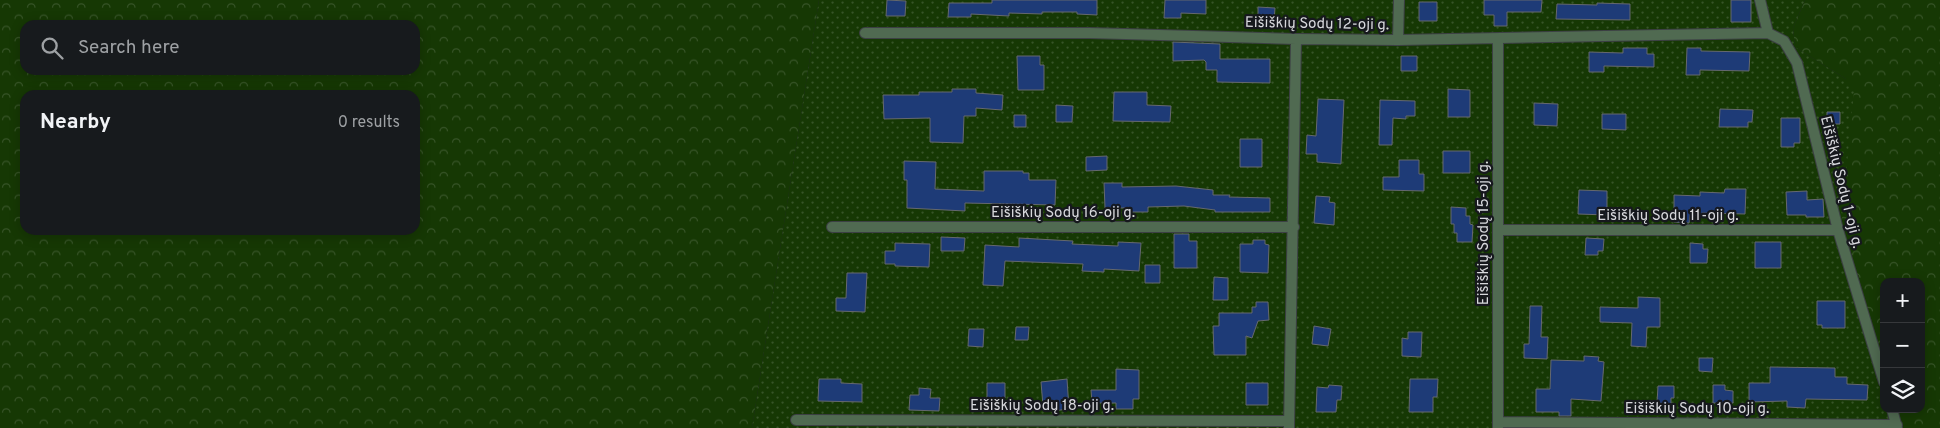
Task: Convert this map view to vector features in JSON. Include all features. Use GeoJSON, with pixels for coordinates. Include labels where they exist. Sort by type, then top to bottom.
{"type":"FeatureCollection","features":[{"type":"Feature","properties":{"kind":"street"},"geometry":{"type":"LineString","coordinates":[[1398,40],[1399,0]]}},
{"type":"Feature","properties":{"kind":"street"},"geometry":{"type":"LineString","coordinates":[[1760,0],[1768,34]]}},
{"type":"Feature","properties":{"kind":"street","name":"Eišiškių Sodų 12-oji g."},"geometry":{"type":"LineString","coordinates":[[865,33],[1090,33],[1398,40],[1768,34]]}},
{"type":"Feature","properties":{"kind":"street","name":"Eišiškių Sodų 1-oji g."},"geometry":{"type":"LineString","coordinates":[[1768,34],[1784,41],[1796,63],[1838,230],[1880,369]]}},
{"type":"Feature","properties":{"kind":"street"},"geometry":{"type":"LineString","coordinates":[[1289,425],[1296,39]]}},
{"type":"Feature","properties":{"kind":"street","name":"Eišiškių Sodų 15-oji g."},"geometry":{"type":"LineString","coordinates":[[1498,39],[1498,425]]}},
{"type":"Feature","properties":{"kind":"street","name":"Eišiškių Sodų 16-oji g."},"geometry":{"type":"LineString","coordinates":[[832,227],[1294,227]]}},
{"type":"Feature","properties":{"kind":"street","name":"Eišiškių Sodų 11-oji g."},"geometry":{"type":"LineString","coordinates":[[1498,230],[1838,230]]}},
{"type":"Feature","properties":{"kind":"street"},"geometry":{"type":"LineString","coordinates":[[1893,413],[1897,426]]}},
{"type":"Feature","properties":{"kind":"street","name":"Eišiškių Sodų 18-oji g."},"geometry":{"type":"LineString","coordinates":[[796,420],[1289,425]]}},
{"type":"Feature","properties":{"kind":"street","name":"Eišiškių Sodų 10-oji g."},"geometry":{"type":"LineString","coordinates":[[1498,425],[1897,426]]}},
{"type":"Feature","properties":{"kind":"green space"},"geometry":{"type":"Polygon","coordinates":[[[0,0],[819,0],[752,428],[0,428],[0,0]]]}},
{"type":"Feature","properties":{"kind":"green space"},"geometry":{"type":"Polygon","coordinates":[[[819,0],[1805,0],[1793,28],[1795,47],[1846,79],[1854,91],[1841,227],[1880,359],[1880,413],[1896,413],[1900,428],[752,428],[819,0]]]}},
{"type":"Feature","properties":{"kind":"green space"},"geometry":{"type":"Polygon","coordinates":[[[1805,0],[1940,0],[1940,428],[1900,428],[1896,413],[1925,413],[1925,278],[1880,278],[1880,359],[1841,227],[1846,79],[1795,47],[1793,28],[1805,0]]]}},
{"type":"Feature","properties":{"kind":"building"},"geometry":{"type":"Polygon","coordinates":[[[887,0],[906,1],[905,16],[886,16],[887,0]]]}},
{"type":"Feature","properties":{"kind":"building"},"geometry":{"type":"Polygon","coordinates":[[[992,0],[1097,0],[1097,15],[1077,14],[1077,12],[1042,12],[1042,14],[1009,13],[1009,16],[971,14],[971,17],[948,17],[949,3],[992,3],[992,0]]]}},
{"type":"Feature","properties":{"kind":"building"},"geometry":{"type":"Polygon","coordinates":[[[1165,0],[1206,0],[1206,14],[1181,13],[1181,18],[1164,18],[1165,0]]]}},
{"type":"Feature","properties":{"kind":"building"},"geometry":{"type":"Polygon","coordinates":[[[1484,0],[1542,0],[1541,12],[1507,12],[1507,26],[1494,26],[1494,15],[1484,15],[1484,0]]]}},
{"type":"Feature","properties":{"kind":"building"},"geometry":{"type":"Polygon","coordinates":[[[1731,0],[1751,0],[1751,22],[1731,22],[1731,0]]]}},
{"type":"Feature","properties":{"kind":"building"},"geometry":{"type":"Polygon","coordinates":[[[1419,2],[1437,2],[1437,21],[1419,21],[1419,2]]]}},
{"type":"Feature","properties":{"kind":"building"},"geometry":{"type":"Polygon","coordinates":[[[1597,3],[1630,4],[1630,20],[1556,19],[1557,4],[1597,5],[1597,3]]]}},
{"type":"Feature","properties":{"kind":"building"},"geometry":{"type":"Polygon","coordinates":[[[1258,7],[1275,8],[1274,21],[1258,20],[1258,7]]]}},
{"type":"Feature","properties":{"kind":"building"},"geometry":{"type":"Polygon","coordinates":[[[1173,42],[1220,44],[1220,59],[1270,59],[1270,83],[1217,82],[1217,70],[1206,70],[1206,62],[1204,60],[1173,61],[1173,42]]]}},
{"type":"Feature","properties":{"kind":"building"},"geometry":{"type":"Polygon","coordinates":[[[1623,48],[1647,48],[1647,54],[1654,54],[1654,67],[1604,66],[1604,72],[1589,72],[1589,52],[1623,53],[1623,48]]]}},
{"type":"Feature","properties":{"kind":"building"},"geometry":{"type":"Polygon","coordinates":[[[1687,48],[1701,48],[1701,51],[1750,52],[1749,71],[1700,70],[1700,75],[1686,75],[1687,48]]]}},
{"type":"Feature","properties":{"kind":"building"},"geometry":{"type":"Polygon","coordinates":[[[1017,56],[1040,56],[1040,65],[1044,65],[1044,90],[1018,90],[1017,56]]]}},
{"type":"Feature","properties":{"kind":"building"},"geometry":{"type":"Polygon","coordinates":[[[1401,56],[1417,56],[1417,71],[1401,71],[1401,56]]]}},
{"type":"Feature","properties":{"kind":"building"},"geometry":{"type":"Polygon","coordinates":[[[952,89],[976,89],[976,93],[1003,95],[1002,110],[976,108],[976,116],[964,116],[963,143],[930,142],[930,118],[884,119],[883,95],[919,95],[919,92],[952,92],[952,89]]]}},
{"type":"Feature","properties":{"kind":"building"},"geometry":{"type":"Polygon","coordinates":[[[1448,89],[1470,90],[1470,117],[1448,117],[1448,89]]]}},
{"type":"Feature","properties":{"kind":"building"},"geometry":{"type":"Polygon","coordinates":[[[1114,92],[1147,92],[1147,105],[1171,106],[1170,122],[1113,121],[1114,92]]]}},
{"type":"Feature","properties":{"kind":"building"},"geometry":{"type":"Polygon","coordinates":[[[1318,99],[1344,100],[1341,164],[1317,162],[1317,154],[1306,154],[1307,135],[1316,136],[1318,99]]]}},
{"type":"Feature","properties":{"kind":"building"},"geometry":{"type":"Polygon","coordinates":[[[1380,100],[1415,101],[1415,116],[1406,116],[1406,119],[1393,118],[1392,145],[1379,145],[1380,100]]]}},
{"type":"Feature","properties":{"kind":"building"},"geometry":{"type":"Polygon","coordinates":[[[1534,103],[1558,104],[1557,126],[1534,125],[1534,103]]]}},
{"type":"Feature","properties":{"kind":"building"},"geometry":{"type":"Polygon","coordinates":[[[1056,105],[1073,106],[1072,122],[1056,122],[1056,105]]]}},
{"type":"Feature","properties":{"kind":"building"},"geometry":{"type":"Polygon","coordinates":[[[1720,109],[1753,110],[1752,122],[1748,122],[1748,127],[1719,127],[1720,109]]]}},
{"type":"Feature","properties":{"kind":"building"},"geometry":{"type":"Polygon","coordinates":[[[1827,112],[1840,112],[1840,124],[1827,124],[1827,112]]]}},
{"type":"Feature","properties":{"kind":"building"},"geometry":{"type":"Polygon","coordinates":[[[1602,114],[1626,114],[1626,130],[1602,129],[1602,114]]]}},
{"type":"Feature","properties":{"kind":"building"},"geometry":{"type":"Polygon","coordinates":[[[1014,115],[1026,115],[1026,127],[1014,127],[1014,115]]]}},
{"type":"Feature","properties":{"kind":"building"},"geometry":{"type":"Polygon","coordinates":[[[1781,118],[1800,118],[1800,143],[1794,143],[1794,147],[1781,147],[1781,118]]]}},
{"type":"Feature","properties":{"kind":"building"},"geometry":{"type":"Polygon","coordinates":[[[1240,139],[1262,139],[1262,167],[1240,167],[1240,139]]]}},
{"type":"Feature","properties":{"kind":"building"},"geometry":{"type":"Polygon","coordinates":[[[1443,151],[1470,151],[1470,173],[1443,173],[1443,151]]]}},
{"type":"Feature","properties":{"kind":"building"},"geometry":{"type":"Polygon","coordinates":[[[1107,156],[1107,170],[1086,171],[1086,157],[1107,156]]]}},
{"type":"Feature","properties":{"kind":"building"},"geometry":{"type":"Polygon","coordinates":[[[1399,160],[1419,160],[1419,174],[1424,174],[1424,191],[1383,190],[1383,177],[1399,177],[1399,160]]]}},
{"type":"Feature","properties":{"kind":"building"},"geometry":{"type":"Polygon","coordinates":[[[904,161],[936,162],[935,189],[984,191],[984,171],[1023,171],[1023,173],[1029,173],[1029,180],[1056,180],[1055,205],[965,203],[965,211],[907,208],[907,180],[904,180],[904,161]]]}},
{"type":"Feature","properties":{"kind":"building"},"geometry":{"type":"Polygon","coordinates":[[[1104,183],[1122,183],[1122,187],[1176,186],[1213,190],[1213,195],[1270,198],[1270,212],[1215,212],[1215,210],[1184,206],[1148,207],[1148,212],[1128,212],[1127,208],[1105,208],[1104,183]]]}},
{"type":"Feature","properties":{"kind":"building"},"geometry":{"type":"Polygon","coordinates":[[[1725,189],[1746,189],[1745,214],[1702,213],[1701,216],[1690,215],[1689,223],[1674,222],[1674,195],[1700,196],[1700,192],[1724,193],[1725,189]]]}},
{"type":"Feature","properties":{"kind":"building"},"geometry":{"type":"Polygon","coordinates":[[[1579,190],[1607,191],[1607,215],[1578,214],[1579,190]]]}},
{"type":"Feature","properties":{"kind":"building"},"geometry":{"type":"Polygon","coordinates":[[[1807,191],[1807,200],[1823,199],[1824,217],[1787,215],[1786,192],[1807,191]]]}},
{"type":"Feature","properties":{"kind":"building"},"geometry":{"type":"Polygon","coordinates":[[[1316,196],[1330,197],[1329,202],[1335,203],[1334,225],[1314,223],[1316,196]]]}},
{"type":"Feature","properties":{"kind":"building"},"geometry":{"type":"Polygon","coordinates":[[[1451,207],[1466,208],[1466,216],[1470,216],[1470,224],[1473,225],[1472,242],[1457,242],[1454,224],[1451,224],[1451,207]]]}},
{"type":"Feature","properties":{"kind":"building"},"geometry":{"type":"Polygon","coordinates":[[[1174,234],[1189,234],[1189,241],[1197,241],[1197,268],[1174,268],[1174,234]]]}},
{"type":"Feature","properties":{"kind":"building"},"geometry":{"type":"Polygon","coordinates":[[[941,237],[965,238],[964,251],[941,251],[941,237]]]}},
{"type":"Feature","properties":{"kind":"building"},"geometry":{"type":"Polygon","coordinates":[[[1019,238],[1073,241],[1072,244],[1118,246],[1118,242],[1141,243],[1139,271],[1104,269],[1104,272],[1082,271],[1083,264],[1005,261],[1003,286],[983,285],[985,245],[1019,247],[1019,238]]]}},
{"type":"Feature","properties":{"kind":"building"},"geometry":{"type":"Polygon","coordinates":[[[1586,238],[1604,239],[1603,251],[1598,251],[1598,255],[1585,255],[1586,238]]]}},
{"type":"Feature","properties":{"kind":"building"},"geometry":{"type":"Polygon","coordinates":[[[1253,240],[1265,240],[1265,244],[1269,245],[1268,273],[1240,272],[1240,244],[1253,244],[1253,240]]]}},
{"type":"Feature","properties":{"kind":"building"},"geometry":{"type":"Polygon","coordinates":[[[1755,242],[1781,242],[1781,268],[1755,268],[1755,242]]]}},
{"type":"Feature","properties":{"kind":"building"},"geometry":{"type":"Polygon","coordinates":[[[895,243],[930,244],[929,267],[885,264],[885,251],[895,251],[895,243]]]}},
{"type":"Feature","properties":{"kind":"building"},"geometry":{"type":"Polygon","coordinates":[[[1690,243],[1703,244],[1703,249],[1708,249],[1707,263],[1690,263],[1690,243]]]}},
{"type":"Feature","properties":{"kind":"building"},"geometry":{"type":"Polygon","coordinates":[[[1145,265],[1160,265],[1160,283],[1145,283],[1145,265]]]}},
{"type":"Feature","properties":{"kind":"building"},"geometry":{"type":"Polygon","coordinates":[[[847,273],[867,273],[865,312],[836,311],[836,298],[846,298],[847,273]]]}},
{"type":"Feature","properties":{"kind":"building"},"geometry":{"type":"Polygon","coordinates":[[[1214,277],[1228,278],[1228,300],[1213,300],[1214,277]]]}},
{"type":"Feature","properties":{"kind":"building"},"geometry":{"type":"Polygon","coordinates":[[[1638,297],[1660,298],[1660,327],[1647,327],[1646,347],[1631,346],[1632,323],[1600,322],[1600,307],[1638,308],[1638,297]]]}},
{"type":"Feature","properties":{"kind":"building"},"geometry":{"type":"Polygon","coordinates":[[[1817,301],[1845,301],[1845,328],[1822,328],[1822,325],[1817,325],[1817,301]]]}},
{"type":"Feature","properties":{"kind":"building"},"geometry":{"type":"Polygon","coordinates":[[[1256,302],[1268,302],[1269,320],[1258,321],[1252,338],[1246,336],[1246,355],[1214,355],[1213,326],[1219,326],[1219,313],[1252,313],[1252,307],[1256,307],[1256,302]]]}},
{"type":"Feature","properties":{"kind":"building"},"geometry":{"type":"Polygon","coordinates":[[[1530,306],[1542,306],[1541,337],[1548,337],[1547,359],[1524,358],[1524,344],[1529,344],[1530,306]]]}},
{"type":"Feature","properties":{"kind":"building"},"geometry":{"type":"Polygon","coordinates":[[[1314,326],[1331,329],[1328,346],[1312,344],[1314,326]]]}},
{"type":"Feature","properties":{"kind":"building"},"geometry":{"type":"Polygon","coordinates":[[[1016,327],[1029,327],[1028,340],[1015,340],[1016,327]]]}},
{"type":"Feature","properties":{"kind":"building"},"geometry":{"type":"Polygon","coordinates":[[[969,329],[984,329],[983,347],[968,346],[969,329]]]}},
{"type":"Feature","properties":{"kind":"building"},"geometry":{"type":"Polygon","coordinates":[[[1408,332],[1422,332],[1421,357],[1402,356],[1402,338],[1408,339],[1408,332]]]}},
{"type":"Feature","properties":{"kind":"building"},"geometry":{"type":"Polygon","coordinates":[[[1584,356],[1599,357],[1598,361],[1604,362],[1601,401],[1571,399],[1571,416],[1559,416],[1559,412],[1536,412],[1536,389],[1550,389],[1551,360],[1584,361],[1584,356]]]}},
{"type":"Feature","properties":{"kind":"building"},"geometry":{"type":"Polygon","coordinates":[[[1699,358],[1713,358],[1712,372],[1699,371],[1699,358]]]}},
{"type":"Feature","properties":{"kind":"building"},"geometry":{"type":"Polygon","coordinates":[[[1770,367],[1835,368],[1835,377],[1847,377],[1847,384],[1868,385],[1867,400],[1806,399],[1805,408],[1787,407],[1787,401],[1749,402],[1749,383],[1770,383],[1770,367]]]}},
{"type":"Feature","properties":{"kind":"building"},"geometry":{"type":"Polygon","coordinates":[[[1116,369],[1139,370],[1139,399],[1133,399],[1133,409],[1116,409],[1116,403],[1092,403],[1091,390],[1116,390],[1116,369]]]}},
{"type":"Feature","properties":{"kind":"building"},"geometry":{"type":"Polygon","coordinates":[[[819,379],[841,379],[841,383],[862,384],[862,402],[818,401],[819,379]]]}},
{"type":"Feature","properties":{"kind":"building"},"geometry":{"type":"Polygon","coordinates":[[[1067,379],[1069,409],[1052,411],[1052,406],[1043,406],[1041,382],[1067,379]]]}},
{"type":"Feature","properties":{"kind":"building"},"geometry":{"type":"Polygon","coordinates":[[[1410,379],[1438,379],[1437,397],[1433,397],[1433,412],[1409,412],[1410,379]]]}},
{"type":"Feature","properties":{"kind":"building"},"geometry":{"type":"Polygon","coordinates":[[[987,383],[1005,383],[1005,398],[987,398],[987,383]]]}},
{"type":"Feature","properties":{"kind":"building"},"geometry":{"type":"Polygon","coordinates":[[[1246,383],[1268,383],[1268,405],[1246,405],[1246,383]]]}},
{"type":"Feature","properties":{"kind":"building"},"geometry":{"type":"Polygon","coordinates":[[[1329,385],[1342,386],[1341,400],[1337,400],[1336,412],[1316,412],[1317,387],[1328,388],[1329,385]]]}},
{"type":"Feature","properties":{"kind":"building"},"geometry":{"type":"Polygon","coordinates":[[[1713,385],[1725,385],[1725,390],[1733,391],[1733,403],[1713,403],[1713,385]]]}},
{"type":"Feature","properties":{"kind":"building"},"geometry":{"type":"Polygon","coordinates":[[[1658,386],[1674,386],[1674,398],[1671,398],[1671,404],[1657,403],[1658,386]]]}},
{"type":"Feature","properties":{"kind":"building"},"geometry":{"type":"Polygon","coordinates":[[[919,388],[931,389],[930,398],[940,398],[939,411],[909,410],[910,395],[919,395],[919,388]]]}}]}
